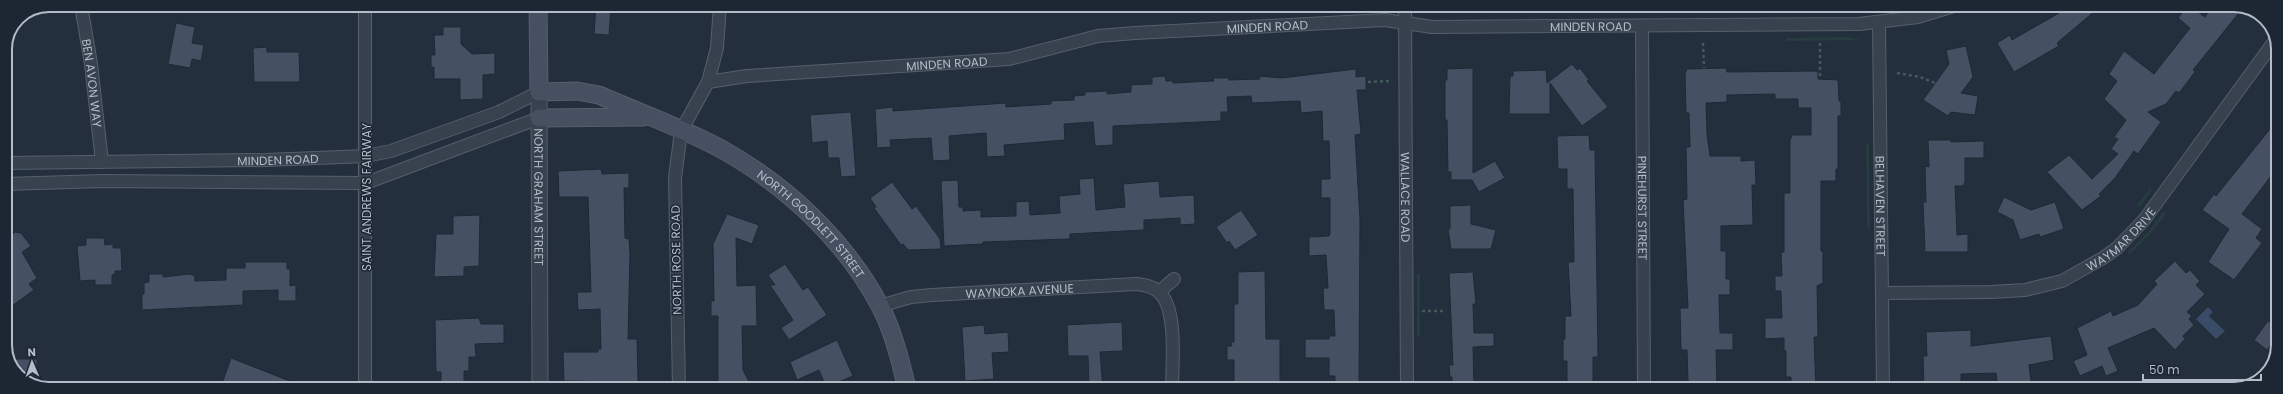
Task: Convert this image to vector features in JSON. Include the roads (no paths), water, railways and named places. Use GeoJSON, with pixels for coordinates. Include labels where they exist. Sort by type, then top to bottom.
{"type":"FeatureCollection","features":[{"type":"Feature","properties":{"kind":"main road","name":"NORTH GRAHAM STREET"},"geometry":{"type":"LineString","coordinates":[[538,12],[539,92]]}},
{"type":"Feature","properties":{"kind":"main road","name":"NORTH GOODLETT STREET"},"geometry":{"type":"LineString","coordinates":[[539,92],[577,91],[599,95],[721,150],[749,166],[788,195],[828,234],[880,306],[893,340],[905,382]]}},
{"type":"Feature","properties":{"kind":"main road","name":"NORTH GOODLETT STREET"},"geometry":{"type":"LineString","coordinates":[[539,118],[650,118]]}},
{"type":"Feature","properties":{"kind":"street","name":"BEN AVON WAY"},"geometry":{"type":"LineString","coordinates":[[82,12],[91,64],[102,162]]}},
{"type":"Feature","properties":{"kind":"street","name":"SAINT ANDREWS FAIRWAY"},"geometry":{"type":"LineString","coordinates":[[365,12],[365,382]]}},
{"type":"Feature","properties":{"kind":"street"},"geometry":{"type":"LineString","coordinates":[[681,131],[708,82],[717,48],[720,12]]}},
{"type":"Feature","properties":{"kind":"street","name":"WALLACE ROAD"},"geometry":{"type":"LineString","coordinates":[[1405,12],[1406,382]]}},
{"type":"Feature","properties":{"kind":"street","name":"MINDEN ROAD"},"geometry":{"type":"LineString","coordinates":[[708,82],[747,76],[1009,59],[1098,36],[1135,33],[1385,20],[1405,22],[1432,28],[1879,23],[1918,17],[1934,12]]}},
{"type":"Feature","properties":{"kind":"street","name":"BELHAVEN STREET"},"geometry":{"type":"LineString","coordinates":[[1879,23],[1883,382]]}},
{"type":"Feature","properties":{"kind":"street","name":"PINEHURST STREET"},"geometry":{"type":"LineString","coordinates":[[1642,26],[1644,382]]}},
{"type":"Feature","properties":{"kind":"street","name":"WAYMAR DRIVE"},"geometry":{"type":"LineString","coordinates":[[1883,293],[2025,290],[2062,280],[2104,258],[2117,248],[2144,220],[2271,46]]}},
{"type":"Feature","properties":{"kind":"street","name":"MINDEN ROAD"},"geometry":{"type":"LineString","coordinates":[[12,163],[266,160],[366,156],[391,151],[492,114],[539,92]]}},
{"type":"Feature","properties":{"kind":"street","name":"NORTH GRAHAM STREET"},"geometry":{"type":"LineString","coordinates":[[539,92],[540,382]]}},
{"type":"Feature","properties":{"kind":"street","name":"MINDEN ROAD"},"geometry":{"type":"LineString","coordinates":[[12,184],[103,181],[366,183],[539,118]]}},
{"type":"Feature","properties":{"kind":"street","name":"NORTH ROSE ROAD"},"geometry":{"type":"LineString","coordinates":[[679,382],[675,178],[681,131]]}},
{"type":"Feature","properties":{"kind":"street"},"geometry":{"type":"LineString","coordinates":[[1172,382],[1171,316],[1168,303],[1159,292],[1174,279]]}},
{"type":"Feature","properties":{"kind":"street","name":"WAYNOKA AVENUE"},"geometry":{"type":"LineString","coordinates":[[880,306],[911,296],[1128,284],[1148,286],[1159,292]]}},
{"type":"Feature","properties":{"kind":"water"},"geometry":{"type":"Polygon","coordinates":[[[2208,307],[2213,312],[2209,316],[2225,331],[2216,339],[2196,319],[2208,307]]]}}]}
